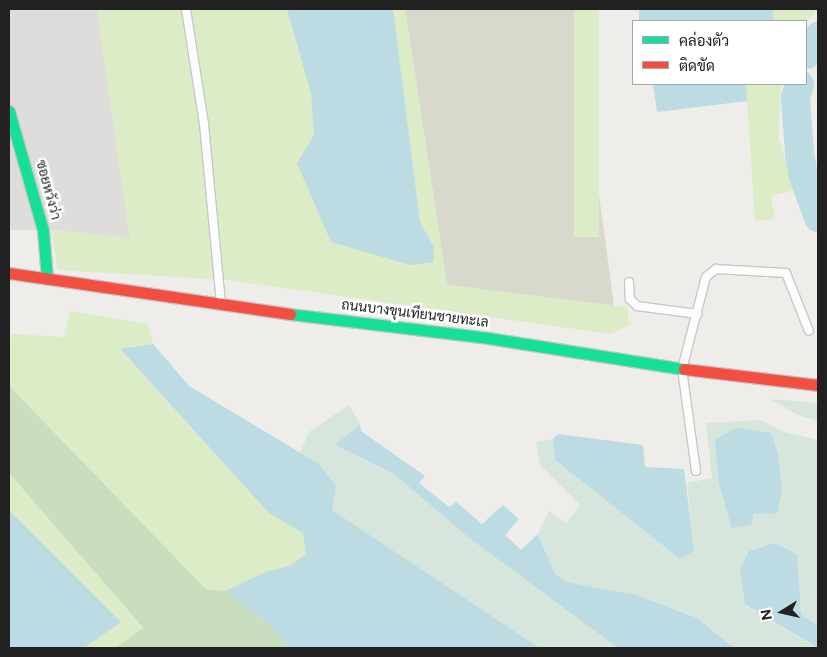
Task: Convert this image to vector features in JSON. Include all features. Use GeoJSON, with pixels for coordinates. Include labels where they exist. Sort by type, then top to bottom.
{"type":"FeatureCollection","features":[{"type":"Feature","properties":{"kind":"main road","name":"ซอยหวังว่า"},"geometry":{"type":"LineString","coordinates":[[9,111],[44,230],[47,279]]}},
{"type":"Feature","properties":{"kind":"main road","name":"ถนนบางขุนเทียนชายทะเล"},"geometry":{"type":"LineString","coordinates":[[9,273],[221,305],[488,338],[682,369],[818,385]]}},
{"type":"Feature","properties":{"kind":"lane"},"geometry":{"type":"LineString","coordinates":[[186,9],[204,124],[218,253],[221,305]]}},
{"type":"Feature","properties":{"kind":"lane"},"geometry":{"type":"LineString","coordinates":[[696,471],[682,369],[706,277],[711,271],[786,273],[808,331]]}},
{"type":"Feature","properties":{"kind":"lane"},"geometry":{"type":"LineString","coordinates":[[629,282],[630,299],[637,306],[696,314]]}},
{"type":"Feature","properties":{"kind":"shaded area"},"geometry":{"type":"Polygon","coordinates":[[[9,9],[97,9],[130,238],[51,230],[9,230],[9,9]]]}},
{"type":"Feature","properties":{"kind":"shaded area"},"geometry":{"type":"Polygon","coordinates":[[[405,9],[574,9],[614,306],[447,285],[405,9]]]}},
{"type":"Feature","properties":{"kind":"shaded area"},"geometry":{"type":"Polygon","coordinates":[[[770,399],[818,403],[818,421],[798,415],[770,399]]]}},
{"type":"Feature","properties":{"kind":"shaded area"},"geometry":{"type":"Polygon","coordinates":[[[349,405],[360,424],[335,445],[394,474],[469,538],[618,648],[540,648],[332,510],[300,453],[309,432],[349,405]]]}},
{"type":"Feature","properties":{"kind":"shaded area"},"geometry":{"type":"Polygon","coordinates":[[[761,420],[781,431],[818,440],[818,626],[801,614],[797,554],[774,543],[749,551],[745,604],[817,648],[734,648],[697,618],[636,595],[567,582],[555,574],[538,534],[549,511],[566,523],[580,505],[540,465],[536,442],[553,439],[555,460],[680,559],[694,551],[687,483],[712,478],[706,423],[761,420]]]}},
{"type":"Feature","properties":{"kind":"green space"},"geometry":{"type":"Polygon","coordinates":[[[97,9],[287,9],[311,94],[314,135],[297,163],[434,247],[420,222],[393,9],[405,9],[447,285],[627,307],[629,325],[611,334],[228,280],[58,270],[51,230],[130,238],[97,9]]]}},
{"type":"Feature","properties":{"kind":"green space"},"geometry":{"type":"Polygon","coordinates":[[[574,9],[599,9],[599,237],[574,237],[574,9]]]}},
{"type":"Feature","properties":{"kind":"green space"},"geometry":{"type":"Polygon","coordinates":[[[773,9],[818,9],[807,21],[758,20],[773,9]]]}},
{"type":"Feature","properties":{"kind":"green space"},"geometry":{"type":"Polygon","coordinates":[[[746,85],[781,85],[778,136],[794,190],[771,196],[775,219],[755,221],[746,85]]]}},
{"type":"Feature","properties":{"kind":"green space"},"geometry":{"type":"Polygon","coordinates":[[[70,311],[148,324],[153,344],[120,350],[269,513],[303,533],[306,554],[290,566],[268,571],[225,591],[206,589],[9,386],[9,338],[14,334],[64,337],[70,311]]]}},
{"type":"Feature","properties":{"kind":"green space"},"geometry":{"type":"Polygon","coordinates":[[[9,386],[206,589],[225,591],[267,623],[291,648],[115,648],[143,628],[9,473],[9,386]]]}},
{"type":"Feature","properties":{"kind":"green space"},"geometry":{"type":"Polygon","coordinates":[[[9,473],[143,629],[115,648],[84,648],[120,621],[9,510],[9,473]]]}},
{"type":"Feature","properties":{"kind":"water"},"geometry":{"type":"Polygon","coordinates":[[[287,9],[393,9],[420,222],[434,247],[433,262],[410,265],[331,242],[297,163],[314,135],[311,94],[287,9]]]}},
{"type":"Feature","properties":{"kind":"water"},"geometry":{"type":"Polygon","coordinates":[[[639,9],[773,9],[773,20],[639,20],[639,9]]]}},
{"type":"Feature","properties":{"kind":"water"},"geometry":{"type":"Polygon","coordinates":[[[653,85],[746,85],[747,101],[657,112],[653,85]]]}},
{"type":"Feature","properties":{"kind":"water"},"geometry":{"type":"Polygon","coordinates":[[[153,344],[189,386],[319,464],[336,486],[332,510],[540,648],[291,648],[267,623],[225,591],[268,571],[290,566],[306,554],[303,533],[269,513],[120,349],[153,344]]]}},
{"type":"Feature","properties":{"kind":"water"},"geometry":{"type":"Polygon","coordinates":[[[360,424],[361,431],[425,476],[419,483],[449,507],[456,502],[482,524],[503,505],[519,519],[505,535],[521,550],[538,534],[555,574],[567,582],[636,595],[697,618],[734,648],[618,648],[469,538],[394,474],[335,445],[360,424]]]}},
{"type":"Feature","properties":{"kind":"water"},"geometry":{"type":"Polygon","coordinates":[[[737,427],[771,433],[778,453],[782,490],[777,514],[754,513],[751,525],[732,528],[719,484],[715,440],[737,427]]]}},
{"type":"Feature","properties":{"kind":"water"},"geometry":{"type":"Polygon","coordinates":[[[558,434],[643,445],[645,467],[684,469],[694,551],[680,559],[555,460],[553,439],[558,434]]]}},
{"type":"Feature","properties":{"kind":"water"},"geometry":{"type":"Polygon","coordinates":[[[9,510],[121,622],[84,648],[9,648],[9,510]]]}},
{"type":"Feature","properties":{"kind":"water"},"geometry":{"type":"Polygon","coordinates":[[[774,543],[797,554],[801,614],[818,626],[818,648],[745,604],[740,570],[749,551],[774,543]]]}},
{"type":"Feature","properties":{"kind":"waterway"},"geometry":{"type":"LineString","coordinates":[[807,50],[808,46],[818,36]]}},
{"type":"Feature","properties":{"kind":"waterway"},"geometry":{"type":"LineString","coordinates":[[799,85],[795,98],[799,153],[803,176],[818,217]]}},
{"type":"Feature","properties":{"kind":"traffic: fast"},"geometry":{"type":"LineString","coordinates":[[9,111],[43,230],[47,279]]}},
{"type":"Feature","properties":{"kind":"traffic: fast"},"geometry":{"type":"LineString","coordinates":[[290,314],[488,338],[684,369]]}},
{"type":"Feature","properties":{"kind":"traffic: jam"},"geometry":{"type":"LineString","coordinates":[[9,273],[290,314]]}},
{"type":"Feature","properties":{"kind":"traffic: jam"},"geometry":{"type":"LineString","coordinates":[[684,369],[818,385]]}}]}
